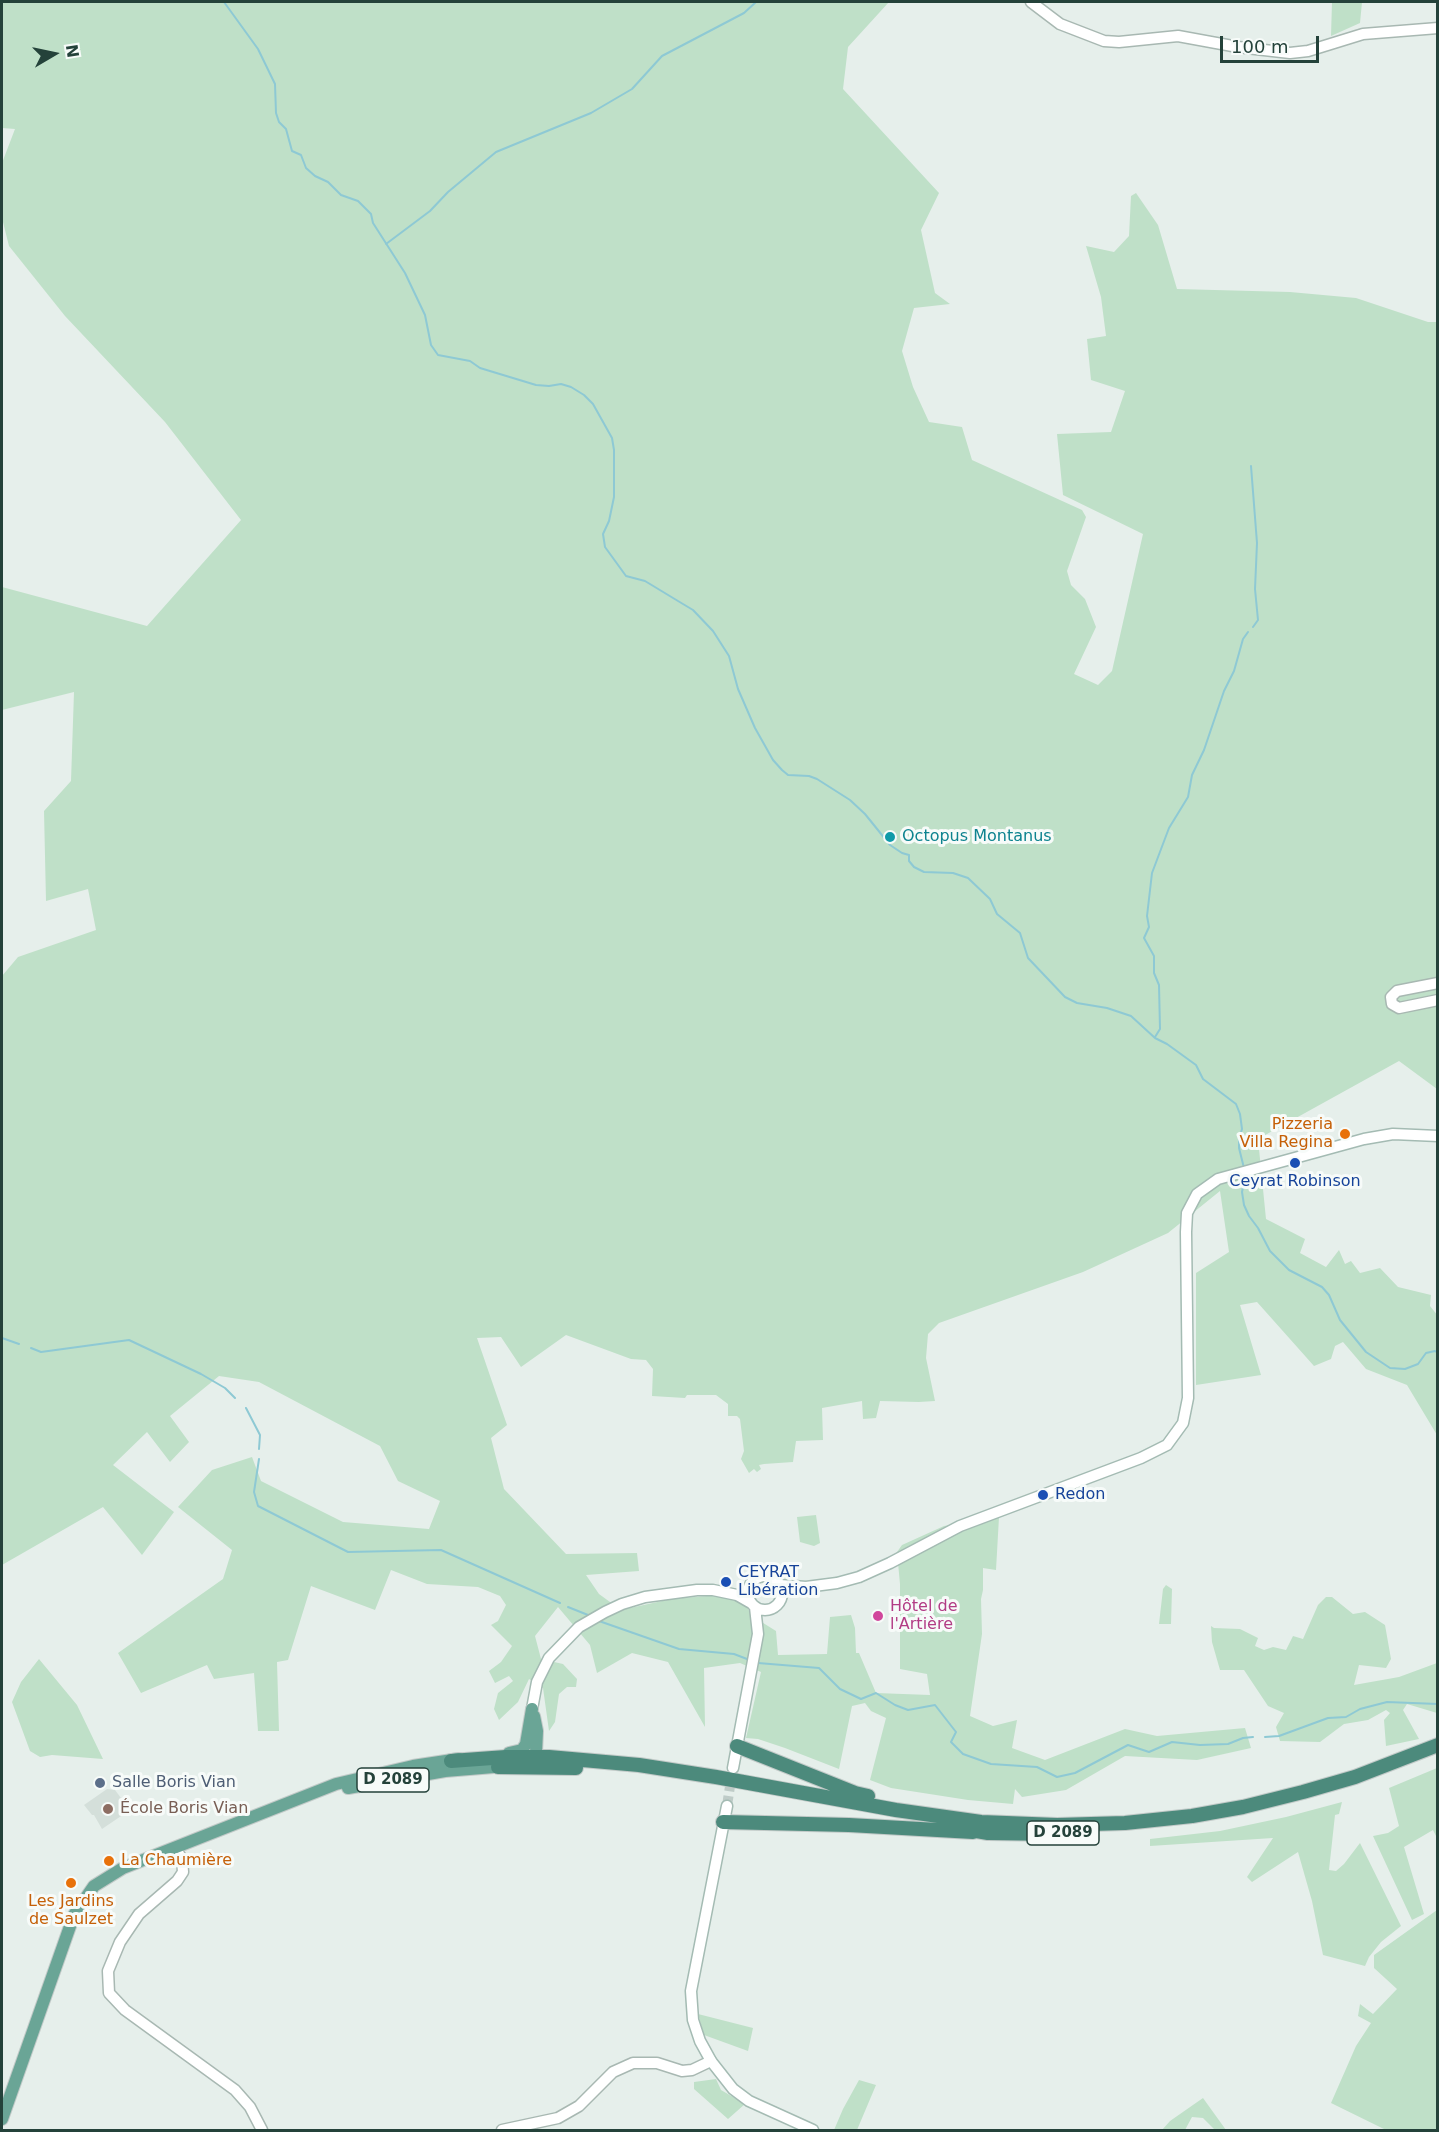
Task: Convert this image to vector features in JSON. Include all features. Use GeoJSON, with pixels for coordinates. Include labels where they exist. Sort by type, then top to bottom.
{"type":"FeatureCollection","features":[{"type":"Feature","properties":{"kind":"highway","name":"D 2089"},"geometry":{"type":"LineString","coordinates":[[451,1761],[506,1757],[594,1760],[639,1765],[985,1827],[1125,1822],[1233,1809],[1355,1777],[1437,1745]]}},
{"type":"Feature","properties":{"kind":"highway"},"geometry":{"type":"LineString","coordinates":[[737,1746],[855,1793],[985,1827]]}},
{"type":"Feature","properties":{"kind":"highway","name":"D 2089"},"geometry":{"type":"LineString","coordinates":[[498,1767],[594,1768],[639,1773],[985,1827],[1052,1834],[1125,1831],[1215,1820],[1309,1800],[1360,1784],[1437,1754]]}},
{"type":"Feature","properties":{"kind":"highway"},"geometry":{"type":"LineString","coordinates":[[723,1822],[985,1827]]}},
{"type":"Feature","properties":{"kind":"main road"},"geometry":{"type":"LineString","coordinates":[[1031,2],[1060,24],[1104,41],[1119,42],[1178,36],[1238,47],[1290,53],[1308,51],[1363,34],[1437,28]]}},
{"type":"Feature","properties":{"kind":"main road"},"geometry":{"type":"LineString","coordinates":[[1437,983],[1397,991],[1391,997],[1392,1004],[1399,1008],[1437,1000]]}},
{"type":"Feature","properties":{"kind":"main road"},"geometry":{"type":"LineString","coordinates":[[451,1761],[522,1750],[526,1744],[533,1695],[540,1672],[549,1658],[579,1627],[622,1604],[645,1597],[740,1587],[763,1576],[770,1577],[780,1585],[806,1587],[837,1583],[859,1577],[960,1526],[1148,1455],[1167,1445],[1183,1423],[1188,1398],[1187,1213],[1197,1194],[1218,1179],[1380,1136],[1406,1134],[1437,1136]]}},
{"type":"Feature","properties":{"kind":"main road"},"geometry":{"type":"LineString","coordinates":[[752,1583],[748,1595],[753,1605],[758,1634]]}},
{"type":"Feature","properties":{"kind":"main road"},"geometry":{"type":"LineString","coordinates":[[780,1585],[782,1599]]}},
{"type":"Feature","properties":{"kind":"main road"},"geometry":{"type":"LineString","coordinates":[[733,1768],[758,1634],[782,1599],[806,1587]]}},
{"type":"Feature","properties":{"kind":"main road"},"geometry":{"type":"LineString","coordinates":[[713,1590],[737,1595],[767,1610],[773,1609]]}},
{"type":"Feature","properties":{"kind":"main road"},"geometry":{"type":"LineString","coordinates":[[498,1767],[529,1762],[534,1758],[537,1738],[532,1708]]}},
{"type":"Feature","properties":{"kind":"main road","name":"D 2089"},"geometry":{"type":"LineString","coordinates":[[2,2119],[74,1915],[86,1894],[94,1886],[112,1873],[336,1784],[413,1766],[451,1761]]}},
{"type":"Feature","properties":{"kind":"main road","name":"D 2089"},"geometry":{"type":"LineString","coordinates":[[281,1807],[348,1788],[445,1771],[498,1767]]}},
{"type":"Feature","properties":{"kind":"main road"},"geometry":{"type":"LineString","coordinates":[[727,1806],[691,1991],[693,2020],[700,2041],[711,2061],[733,2089],[749,2102],[813,2130]]}},
{"type":"Feature","properties":{"kind":"main road"},"geometry":{"type":"LineString","coordinates":[[175,1848],[182,1859],[183,1872],[177,1881],[139,1914],[120,1942],[108,1971],[109,1993],[125,2010],[235,2090],[250,2107],[262,2130]]}},
{"type":"Feature","properties":{"kind":"main road"},"geometry":{"type":"LineString","coordinates":[[501,2130],[558,2118],[579,2106],[613,2072],[633,2063],[657,2063],[682,2071],[692,2070],[711,2061]]}},
{"type":"Feature","properties":{"kind":"shaded area","name":"École Boris Vian"},"geometry":{"type":"Polygon","coordinates":[[[107,1789],[115,1790],[130,1810],[102,1829],[94,1815],[84,1805],[107,1789]]]}},
{"type":"Feature","properties":{"kind":"green space"},"geometry":{"type":"Polygon","coordinates":[[[2,2],[889,2],[848,47],[843,89],[939,193],[921,230],[935,293],[950,304],[914,308],[902,351],[913,387],[929,422],[962,427],[972,460],[1082,510],[1086,517],[1067,571],[1071,585],[1085,599],[1096,627],[1074,674],[1098,685],[1112,671],[1143,534],[1063,495],[1057,434],[1111,432],[1125,391],[1091,380],[1087,339],[1106,336],[1101,297],[1086,246],[1114,252],[1129,236],[1131,196],[1136,193],[1158,225],[1177,289],[1290,292],[1356,298],[1428,322],[1437,322],[1437,1089],[1399,1061],[1258,1139],[1266,1219],[1305,1239],[1300,1253],[1326,1267],[1339,1250],[1345,1264],[1351,1261],[1360,1273],[1380,1268],[1398,1287],[1431,1295],[1430,1306],[1438,1316],[1437,1435],[1407,1385],[1366,1369],[1343,1342],[1335,1346],[1331,1359],[1314,1366],[1257,1302],[1240,1305],[1261,1375],[1196,1385],[1196,1273],[1229,1252],[1220,1191],[1168,1233],[1083,1272],[939,1323],[928,1334],[926,1358],[935,1401],[880,1401],[876,1418],[863,1419],[862,1401],[822,1408],[823,1440],[796,1441],[793,1462],[759,1465],[761,1469],[757,1472],[754,1469],[749,1473],[741,1459],[744,1451],[740,1419],[737,1416],[728,1416],[728,1404],[716,1395],[687,1395],[685,1398],[652,1396],[653,1369],[646,1360],[631,1359],[566,1335],[521,1367],[501,1337],[477,1338],[507,1425],[491,1438],[504,1489],[566,1554],[637,1553],[639,1571],[586,1575],[599,1594],[621,1610],[671,1599],[718,1595],[744,1602],[752,1616],[776,1631],[778,1655],[827,1654],[830,1617],[851,1615],[855,1628],[856,1653],[859,1653],[876,1693],[930,1695],[927,1674],[900,1669],[900,1584],[897,1552],[902,1545],[944,1526],[999,1517],[996,1570],[983,1568],[982,1634],[970,1716],[993,1726],[1017,1720],[1012,1748],[1045,1760],[1125,1729],[1157,1736],[1245,1728],[1251,1748],[1197,1760],[1125,1756],[1066,1790],[1022,1797],[1015,1789],[1013,1804],[968,1800],[891,1788],[870,1780],[886,1718],[871,1711],[865,1703],[852,1706],[839,1769],[758,1739],[746,1738],[761,1672],[740,1663],[704,1668],[705,1727],[668,1662],[632,1653],[597,1673],[590,1645],[558,1607],[535,1636],[541,1659],[563,1664],[577,1679],[576,1687],[567,1687],[559,1694],[555,1722],[549,1731],[543,1688],[529,1679],[518,1702],[499,1720],[494,1709],[498,1693],[513,1681],[509,1676],[495,1683],[489,1671],[501,1662],[512,1646],[491,1625],[498,1621],[506,1605],[500,1596],[478,1587],[427,1584],[391,1570],[375,1610],[311,1586],[288,1660],[277,1662],[279,1731],[258,1731],[254,1673],[214,1679],[207,1665],[141,1693],[118,1653],[223,1579],[232,1550],[178,1507],[212,1470],[252,1457],[261,1481],[343,1522],[429,1529],[440,1501],[398,1481],[380,1446],[259,1382],[219,1376],[170,1416],[189,1442],[170,1462],[147,1432],[113,1465],[174,1512],[142,1555],[103,1507],[2,1565],[2,976],[18,957],[96,930],[88,889],[46,901],[44,811],[71,781],[74,692],[2,710],[2,587],[147,626],[241,520],[165,422],[65,316],[9,246],[2,218],[2,163],[15,129],[2,128],[2,2]]]}},
{"type":"Feature","properties":{"kind":"green space"},"geometry":{"type":"Polygon","coordinates":[[[1332,2],[1362,2],[1360,23],[1331,36],[1332,2]]]}},
{"type":"Feature","properties":{"kind":"green space"},"geometry":{"type":"Polygon","coordinates":[[[816,1515],[820,1543],[814,1546],[800,1542],[797,1517],[816,1515]]]}},
{"type":"Feature","properties":{"kind":"green space"},"geometry":{"type":"Polygon","coordinates":[[[1166,1585],[1172,1589],[1171,1624],[1159,1624],[1163,1589],[1166,1585]]]}},
{"type":"Feature","properties":{"kind":"green space"},"geometry":{"type":"Polygon","coordinates":[[[1326,1597],[1332,1597],[1353,1614],[1365,1612],[1385,1625],[1391,1659],[1386,1668],[1359,1665],[1354,1685],[1399,1677],[1437,1663],[1437,1713],[1407,1704],[1403,1710],[1419,1739],[1386,1746],[1384,1720],[1390,1713],[1386,1710],[1368,1720],[1344,1724],[1320,1742],[1280,1741],[1276,1727],[1284,1713],[1268,1706],[1244,1670],[1220,1670],[1212,1642],[1211,1626],[1240,1629],[1258,1638],[1255,1646],[1264,1650],[1273,1647],[1286,1650],[1293,1636],[1303,1639],[1318,1605],[1326,1597]]]}},
{"type":"Feature","properties":{"kind":"green space"},"geometry":{"type":"Polygon","coordinates":[[[39,1659],[77,1705],[103,1759],[52,1755],[40,1757],[30,1751],[12,1702],[21,1682],[39,1659]]]}},
{"type":"Feature","properties":{"kind":"green space"},"geometry":{"type":"Polygon","coordinates":[[[1437,1768],[1437,1838],[1433,1830],[1404,1847],[1424,1914],[1412,1920],[1373,1836],[1388,1833],[1399,1826],[1389,1788],[1437,1768]]]}},
{"type":"Feature","properties":{"kind":"green space"},"geometry":{"type":"Polygon","coordinates":[[[1342,1802],[1339,1814],[1335,1815],[1329,1870],[1336,1871],[1360,1843],[1401,1926],[1381,1942],[1365,1966],[1323,1955],[1312,1901],[1298,1852],[1252,1882],[1247,1877],[1273,1838],[1150,1846],[1150,1839],[1220,1831],[1342,1802]]]}},
{"type":"Feature","properties":{"kind":"green space"},"geometry":{"type":"Polygon","coordinates":[[[1437,1910],[1437,2130],[1386,2130],[1331,2103],[1356,2046],[1371,2023],[1358,2016],[1360,2004],[1373,2014],[1397,1989],[1374,1968],[1374,1955],[1437,1910]]]}},
{"type":"Feature","properties":{"kind":"green space"},"geometry":{"type":"Polygon","coordinates":[[[698,2014],[753,2028],[748,2051],[704,2035],[698,2014]]]}},
{"type":"Feature","properties":{"kind":"green space"},"geometry":{"type":"Polygon","coordinates":[[[716,2079],[721,2090],[745,2104],[728,2119],[694,2089],[694,2082],[716,2079]]]}},
{"type":"Feature","properties":{"kind":"green space"},"geometry":{"type":"Polygon","coordinates":[[[859,2080],[876,2085],[857,2130],[834,2130],[843,2109],[859,2080]]]}},
{"type":"Feature","properties":{"kind":"green space"},"geometry":{"type":"Polygon","coordinates":[[[1203,2098],[1226,2130],[1215,2130],[1203,2118],[1192,2117],[1185,2130],[1162,2130],[1170,2121],[1203,2098]]]}},
{"type":"Feature","properties":{"kind":"waterway"},"geometry":{"type":"LineString","coordinates":[[224,2],[258,49],[275,84],[276,113],[279,122],[286,129],[292,151],[301,155],[306,168],[315,176],[328,182],[341,195],[358,201],[371,214],[373,223],[405,273],[425,315],[431,345],[438,355],[470,361],[480,368],[536,385],[561,384],[571,387],[593,404],[612,438],[614,450],[614,497],[609,521],[603,534],[605,547],[626,576],[645,581],[693,610],[713,631],[729,656],[738,689],[755,728],[773,760],[788,775],[809,776],[817,779],[850,800],[865,814],[890,845],[909,855],[909,861],[914,867],[924,872],[953,873],[968,878],[990,899],[997,914],[1020,933],[1028,958],[1065,997],[1077,1003],[1107,1008],[1131,1016],[1155,1038],[1196,1065],[1203,1079],[1236,1104],[1242,1129],[1239,1148],[1244,1168]]}},
{"type":"Feature","properties":{"kind":"waterway"},"geometry":{"type":"LineString","coordinates":[[386,244],[430,211],[448,192],[496,152],[591,113],[632,89],[662,56],[744,13],[756,2]]}},
{"type":"Feature","properties":{"kind":"waterway"},"geometry":{"type":"LineString","coordinates":[[1251,466],[1257,543],[1255,589],[1258,620],[1253,627]]}},
{"type":"Feature","properties":{"kind":"waterway"},"geometry":{"type":"LineString","coordinates":[[1155,1037],[1160,1029],[1159,985],[1154,973],[1154,956],[1144,938],[1149,927],[1147,916],[1152,873],[1169,828],[1188,797],[1192,775],[1234,671],[1243,639],[1248,632]]}},
{"type":"Feature","properties":{"kind":"waterway"},"geometry":{"type":"LineString","coordinates":[[1245,1177],[1242,1192],[1244,1205],[1270,1251],[1289,1270],[1322,1287],[1329,1295],[1340,1320],[1366,1352],[1390,1368],[1405,1369],[1418,1364],[1426,1353],[1435,1351],[1438,1353]]}},
{"type":"Feature","properties":{"kind":"waterway"},"geometry":{"type":"LineString","coordinates":[[2,1338],[19,1344]]}},
{"type":"Feature","properties":{"kind":"waterway"},"geometry":{"type":"LineString","coordinates":[[31,1348],[41,1352],[129,1340],[201,1374],[225,1388],[235,1398]]}},
{"type":"Feature","properties":{"kind":"waterway"},"geometry":{"type":"LineString","coordinates":[[246,1408],[260,1435],[259,1449]]}},
{"type":"Feature","properties":{"kind":"waterway"},"geometry":{"type":"LineString","coordinates":[[259,1459],[254,1492],[258,1506],[348,1552],[441,1550],[560,1603]]}},
{"type":"Feature","properties":{"kind":"waterway"},"geometry":{"type":"LineString","coordinates":[[568,1607],[588,1615]]}},
{"type":"Feature","properties":{"kind":"waterway"},"geometry":{"type":"LineString","coordinates":[[599,1621],[679,1649],[734,1654],[747,1659]]}},
{"type":"Feature","properties":{"kind":"waterway"},"geometry":{"type":"LineString","coordinates":[[758,1663],[819,1668],[840,1689],[861,1699],[876,1693],[908,1710],[935,1705],[956,1732],[951,1742],[963,1754],[991,1764],[1037,1767],[1057,1777],[1075,1773],[1128,1745],[1149,1752],[1172,1742],[1200,1745],[1228,1744],[1253,1737]]}},
{"type":"Feature","properties":{"kind":"waterway"},"geometry":{"type":"LineString","coordinates":[[1265,1737],[1279,1736],[1328,1718],[1346,1717],[1360,1709],[1387,1702],[1438,1704]]}},
{"type":"Feature","properties":{"kind":"tunnel"},"geometry":{"type":"LineString","coordinates":[[727,1806],[732,1773]]}},
{"type":"Feature","properties":{"kind":"place","name":"Octopus Montanus"},"geometry":{"type":"Point","coordinates":[890,837]}},
{"type":"Feature","properties":{"kind":"place","name":"Pizzeria Villa Regina"},"geometry":{"type":"Point","coordinates":[1345,1134]}},
{"type":"Feature","properties":{"kind":"place","name":"Ceyrat Robinson"},"geometry":{"type":"Point","coordinates":[1295,1163]}},
{"type":"Feature","properties":{"kind":"place","name":"Redon"},"geometry":{"type":"Point","coordinates":[1043,1495]}},
{"type":"Feature","properties":{"kind":"place","name":"CEYRAT Libération"},"geometry":{"type":"Point","coordinates":[726,1582]}},
{"type":"Feature","properties":{"kind":"place","name":"Hôtel de l'Artière"},"geometry":{"type":"Point","coordinates":[878,1616]}},
{"type":"Feature","properties":{"kind":"place","name":"Salle Boris Vian"},"geometry":{"type":"Point","coordinates":[100,1783]}},
{"type":"Feature","properties":{"kind":"place","name":"École Boris Vian"},"geometry":{"type":"Point","coordinates":[108,1809]}},
{"type":"Feature","properties":{"kind":"place","name":"La Chaumière"},"geometry":{"type":"Point","coordinates":[109,1861]}},
{"type":"Feature","properties":{"kind":"place","name":"Les Jardins de Saulzet"},"geometry":{"type":"Point","coordinates":[71,1883]}}]}
